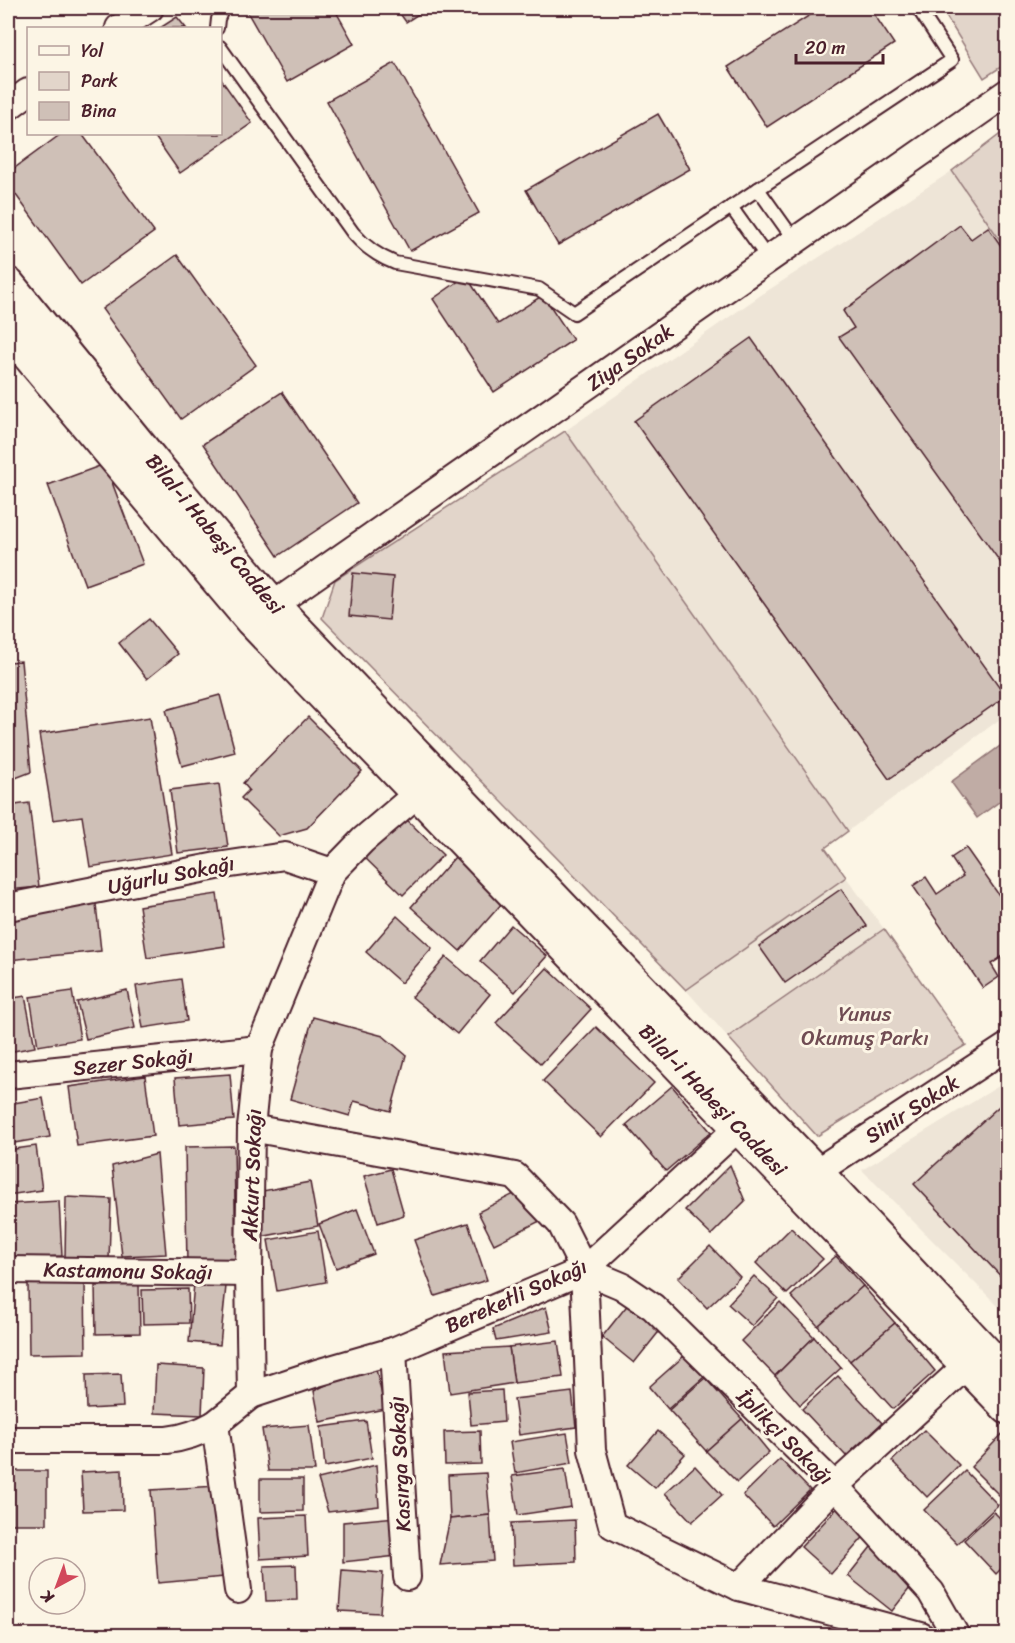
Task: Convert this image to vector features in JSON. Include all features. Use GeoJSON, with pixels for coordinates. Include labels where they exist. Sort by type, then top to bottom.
{"type":"FeatureCollection","features":[{"type":"Feature","properties":{"kind":"street"},"geometry":{"type":"LineString","coordinates":[[121,27],[150,8]]}},
{"type":"Feature","properties":{"kind":"street","name":"Ziya Sokak"},"geometry":{"type":"LineString","coordinates":[[263,613],[1008,92]]}},
{"type":"Feature","properties":{"kind":"street"},"geometry":{"type":"LineString","coordinates":[[8,107],[27,93]]}},
{"type":"Feature","properties":{"kind":"street","name":"Bilal-i Habeşi Caddesi"},"geometry":{"type":"LineString","coordinates":[[8,284],[154,463],[263,613]]}},
{"type":"Feature","properties":{"kind":"street","name":"Bilal-i Habeşi Caddesi"},"geometry":{"type":"LineString","coordinates":[[8,330],[263,613],[426,783],[816,1172],[1008,1376]]}},
{"type":"Feature","properties":{"kind":"street","name":"Bilal-i Habeşi Caddesi"},"geometry":{"type":"LineString","coordinates":[[426,783],[739,1127],[1008,1408]]}},
{"type":"Feature","properties":{"kind":"street","name":"Akkurt Sokağı"},"geometry":{"type":"LineString","coordinates":[[251,1395],[249,1273],[251,1128],[259,1049],[332,872],[363,840],[426,783]]}},
{"type":"Feature","properties":{"kind":"street","name":"Uğurlu Sokağı"},"geometry":{"type":"LineString","coordinates":[[8,907],[217,866],[285,856],[332,872]]}},
{"type":"Feature","properties":{"kind":"street","name":"Sinir Sokak"},"geometry":{"type":"LineString","coordinates":[[816,1172],[1008,1046]]}},
{"type":"Feature","properties":{"kind":"street","name":"Sezer Sokağı"},"geometry":{"type":"LineString","coordinates":[[8,1076],[259,1049]]}},
{"type":"Feature","properties":{"kind":"street","name":"Bereketli Sokağı"},"geometry":{"type":"LineString","coordinates":[[251,1395],[393,1351],[584,1270],[739,1127]]}},
{"type":"Feature","properties":{"kind":"street"},"geometry":{"type":"LineString","coordinates":[[251,1128],[515,1176],[561,1224],[584,1270],[591,1450],[612,1525],[739,1587],[921,1635]]}},
{"type":"Feature","properties":{"kind":"street","name":"Kastamonu Sokağı"},"geometry":{"type":"LineString","coordinates":[[8,1270],[249,1273]]}},
{"type":"Feature","properties":{"kind":"street","name":"İplikçi Sokağı"},"geometry":{"type":"LineString","coordinates":[[584,1270],[622,1286],[653,1307],[835,1486],[931,1592],[956,1635]]}},
{"type":"Feature","properties":{"kind":"street","name":"Kasırga Sokağı"},"geometry":{"type":"LineString","coordinates":[[393,1351],[407,1576]]}},
{"type":"Feature","properties":{"kind":"street"},"geometry":{"type":"LineString","coordinates":[[739,1587],[835,1486],[967,1365]]}},
{"type":"Feature","properties":{"kind":"street"},"geometry":{"type":"LineString","coordinates":[[8,1440],[167,1440],[183,1438],[215,1424],[251,1395]]}},
{"type":"Feature","properties":{"kind":"street"},"geometry":{"type":"LineString","coordinates":[[215,1424],[238,1590]]}},
{"type":"Feature","properties":{"kind":"lane"},"geometry":{"type":"LineString","coordinates":[[217,27],[223,8]]}},
{"type":"Feature","properties":{"kind":"lane"},"geometry":{"type":"LineString","coordinates":[[222,51],[353,233],[373,253],[394,263],[539,289],[574,313],[952,60],[918,8]]}},
{"type":"Feature","properties":{"kind":"lane"},"geometry":{"type":"LineString","coordinates":[[758,189],[795,241]]}},
{"type":"Feature","properties":{"kind":"lane"},"geometry":{"type":"LineString","coordinates":[[732,207],[769,260]]}},
{"type":"Feature","properties":{"kind":"shaded area"},"geometry":{"type":"Polygon","coordinates":[[[952,171],[1007,250],[1007,714],[848,831],[565,431],[761,295],[952,171]]]}},
{"type":"Feature","properties":{"kind":"shaded area"},"geometry":{"type":"Polygon","coordinates":[[[1007,741],[1007,796],[977,818],[951,782],[1007,741]]]}},
{"type":"Feature","properties":{"kind":"shaded area"},"geometry":{"type":"Polygon","coordinates":[[[846,877],[884,929],[728,1037],[686,990],[846,877]]]}},
{"type":"Feature","properties":{"kind":"shaded area"},"geometry":{"type":"Polygon","coordinates":[[[1007,1081],[1007,1315],[862,1170],[1007,1081]]]}},
{"type":"Feature","properties":{"kind":"green space"},"geometry":{"type":"Polygon","coordinates":[[[941,8],[1007,8],[1007,63],[984,78],[941,8]]]}},
{"type":"Feature","properties":{"kind":"green space"},"geometry":{"type":"Polygon","coordinates":[[[1007,129],[1007,250],[952,171],[1007,129]]]}},
{"type":"Feature","properties":{"kind":"green space"},"geometry":{"type":"Polygon","coordinates":[[[565,431],[848,831],[825,848],[846,877],[686,990],[322,618],[335,580],[565,431]]]}},
{"type":"Feature","properties":{"kind":"green space","name":"Yunus Okumuş Parkı"},"geometry":{"type":"Polygon","coordinates":[[[884,929],[966,1045],[817,1136],[728,1037],[884,929]]]}},
{"type":"Feature","properties":{"kind":"building"},"geometry":{"type":"Polygon","coordinates":[[[245,8],[334,8],[354,44],[287,82],[245,8]]]}},
{"type":"Feature","properties":{"kind":"building"},"geometry":{"type":"Polygon","coordinates":[[[396,8],[428,8],[406,22],[396,8]]]}},
{"type":"Feature","properties":{"kind":"building"},"geometry":{"type":"Polygon","coordinates":[[[821,8],[870,8],[894,44],[767,127],[728,67],[821,8]]]}},
{"type":"Feature","properties":{"kind":"building"},"geometry":{"type":"Polygon","coordinates":[[[177,17],[185,27],[162,27],[177,17]]]}},
{"type":"Feature","properties":{"kind":"building"},"geometry":{"type":"Polygon","coordinates":[[[395,63],[479,213],[410,251],[327,101],[395,63]]]}},
{"type":"Feature","properties":{"kind":"building"},"geometry":{"type":"Polygon","coordinates":[[[222,81],[252,123],[180,173],[154,135],[222,135],[222,81]]]}},
{"type":"Feature","properties":{"kind":"building"},"geometry":{"type":"Polygon","coordinates":[[[658,114],[690,169],[558,245],[526,190],[658,114]]]}},
{"type":"Feature","properties":{"kind":"building"},"geometry":{"type":"Polygon","coordinates":[[[60,135],[83,135],[154,232],[81,285],[8,184],[8,173],[60,135]]]}},
{"type":"Feature","properties":{"kind":"building"},"geometry":{"type":"Polygon","coordinates":[[[960,225],[971,239],[988,227],[1008,256],[1008,573],[839,337],[854,328],[843,311],[960,225]]]}},
{"type":"Feature","properties":{"kind":"building"},"geometry":{"type":"Polygon","coordinates":[[[177,255],[256,365],[181,419],[102,309],[177,255]]]}},
{"type":"Feature","properties":{"kind":"building"},"geometry":{"type":"Polygon","coordinates":[[[466,276],[498,324],[543,295],[573,340],[494,392],[433,299],[466,276]]]}},
{"type":"Feature","properties":{"kind":"building"},"geometry":{"type":"Polygon","coordinates":[[[751,338],[1006,696],[889,779],[634,421],[751,338]]]}},
{"type":"Feature","properties":{"kind":"building"},"geometry":{"type":"Polygon","coordinates":[[[282,392],[357,503],[278,556],[203,444],[282,392]]]}},
{"type":"Feature","properties":{"kind":"building"},"geometry":{"type":"Polygon","coordinates":[[[105,464],[143,564],[85,585],[48,485],[105,464]]]}},
{"type":"Feature","properties":{"kind":"building"},"geometry":{"type":"Polygon","coordinates":[[[353,573],[393,577],[389,620],[349,616],[353,573]]]}},
{"type":"Feature","properties":{"kind":"building"},"geometry":{"type":"Polygon","coordinates":[[[149,619],[178,654],[147,679],[119,643],[149,619]]]}},
{"type":"Feature","properties":{"kind":"building"},"geometry":{"type":"Polygon","coordinates":[[[21,661],[31,772],[8,781],[8,662],[21,661]]]}},
{"type":"Feature","properties":{"kind":"building"},"geometry":{"type":"Polygon","coordinates":[[[220,695],[235,752],[182,766],[166,710],[220,695]]]}},
{"type":"Feature","properties":{"kind":"building"},"geometry":{"type":"Polygon","coordinates":[[[150,717],[172,854],[90,867],[82,816],[53,820],[39,734],[150,717]]]}},
{"type":"Feature","properties":{"kind":"building"},"geometry":{"type":"Polygon","coordinates":[[[308,717],[362,771],[307,828],[279,836],[241,798],[249,790],[243,783],[308,717]]]}},
{"type":"Feature","properties":{"kind":"building"},"geometry":{"type":"Polygon","coordinates":[[[219,784],[228,847],[178,853],[170,790],[219,784]]]}},
{"type":"Feature","properties":{"kind":"building"},"geometry":{"type":"Polygon","coordinates":[[[29,803],[39,887],[8,890],[8,806],[29,803]]]}},
{"type":"Feature","properties":{"kind":"building"},"geometry":{"type":"Polygon","coordinates":[[[400,813],[443,855],[403,895],[360,853],[400,813]]]}},
{"type":"Feature","properties":{"kind":"building"},"geometry":{"type":"Polygon","coordinates":[[[966,848],[1008,908],[1008,953],[991,964],[999,977],[983,988],[913,886],[926,877],[937,894],[963,876],[951,858],[966,848]]]}},
{"type":"Feature","properties":{"kind":"building"},"geometry":{"type":"Polygon","coordinates":[[[455,857],[504,901],[460,951],[411,907],[455,857]]]}},
{"type":"Feature","properties":{"kind":"building"},"geometry":{"type":"Polygon","coordinates":[[[841,889],[867,926],[785,983],[759,946],[841,889]]]}},
{"type":"Feature","properties":{"kind":"building"},"geometry":{"type":"Polygon","coordinates":[[[217,894],[225,946],[147,958],[139,906],[217,894]]]}},
{"type":"Feature","properties":{"kind":"building"},"geometry":{"type":"Polygon","coordinates":[[[96,904],[101,951],[8,960],[8,912],[96,904]]]}},
{"type":"Feature","properties":{"kind":"building"},"geometry":{"type":"Polygon","coordinates":[[[397,916],[432,948],[401,983],[366,952],[397,916]]]}},
{"type":"Feature","properties":{"kind":"building"},"geometry":{"type":"Polygon","coordinates":[[[511,925],[547,956],[515,992],[480,961],[511,925]]]}},
{"type":"Feature","properties":{"kind":"building"},"geometry":{"type":"Polygon","coordinates":[[[446,957],[490,994],[457,1034],[412,997],[446,957]]]}},
{"type":"Feature","properties":{"kind":"building"},"geometry":{"type":"Polygon","coordinates":[[[547,968],[591,1009],[541,1064],[496,1023],[547,968]]]}},
{"type":"Feature","properties":{"kind":"building"},"geometry":{"type":"Polygon","coordinates":[[[181,979],[187,1021],[143,1028],[136,986],[181,979]]]}},
{"type":"Feature","properties":{"kind":"building"},"geometry":{"type":"Polygon","coordinates":[[[127,990],[135,1028],[86,1039],[77,1002],[127,990]]]}},
{"type":"Feature","properties":{"kind":"building"},"geometry":{"type":"Polygon","coordinates":[[[72,991],[80,1039],[38,1046],[30,997],[72,991]]]}},
{"type":"Feature","properties":{"kind":"building"},"geometry":{"type":"Polygon","coordinates":[[[25,996],[35,1047],[8,1052],[8,999],[25,996]]]}},
{"type":"Feature","properties":{"kind":"building"},"geometry":{"type":"Polygon","coordinates":[[[313,1017],[383,1036],[406,1055],[391,1111],[354,1101],[350,1116],[290,1099],[313,1017]]]}},
{"type":"Feature","properties":{"kind":"building"},"geometry":{"type":"Polygon","coordinates":[[[596,1027],[654,1083],[601,1137],[543,1081],[596,1027]]]}},
{"type":"Feature","properties":{"kind":"building"},"geometry":{"type":"Polygon","coordinates":[[[230,1074],[234,1120],[179,1125],[175,1078],[230,1074]]]}},
{"type":"Feature","properties":{"kind":"building"},"geometry":{"type":"Polygon","coordinates":[[[145,1076],[153,1136],[77,1146],[69,1087],[145,1076]]]}},
{"type":"Feature","properties":{"kind":"building"},"geometry":{"type":"Polygon","coordinates":[[[672,1086],[711,1132],[666,1171],[626,1125],[672,1086]]]}},
{"type":"Feature","properties":{"kind":"building"},"geometry":{"type":"Polygon","coordinates":[[[43,1098],[50,1137],[8,1144],[8,1104],[43,1098]]]}},
{"type":"Feature","properties":{"kind":"building"},"geometry":{"type":"Polygon","coordinates":[[[1008,1098],[1008,1284],[914,1184],[1008,1098]]]}},
{"type":"Feature","properties":{"kind":"building"},"geometry":{"type":"Polygon","coordinates":[[[36,1146],[42,1190],[8,1195],[8,1150],[36,1146]]]}},
{"type":"Feature","properties":{"kind":"building"},"geometry":{"type":"Polygon","coordinates":[[[234,1146],[236,1265],[187,1265],[185,1147],[234,1146]]]}},
{"type":"Feature","properties":{"kind":"building"},"geometry":{"type":"Polygon","coordinates":[[[157,1154],[166,1254],[122,1256],[112,1166],[157,1154]]]}},
{"type":"Feature","properties":{"kind":"building"},"geometry":{"type":"Polygon","coordinates":[[[730,1165],[745,1201],[711,1235],[685,1210],[730,1165]]]}},
{"type":"Feature","properties":{"kind":"building"},"geometry":{"type":"Polygon","coordinates":[[[391,1169],[404,1215],[378,1223],[364,1176],[391,1169]]]}},
{"type":"Feature","properties":{"kind":"building"},"geometry":{"type":"Polygon","coordinates":[[[310,1182],[318,1226],[260,1237],[252,1193],[310,1182]]]}},
{"type":"Feature","properties":{"kind":"building"},"geometry":{"type":"Polygon","coordinates":[[[524,1189],[540,1221],[494,1244],[478,1212],[524,1189]]]}},
{"type":"Feature","properties":{"kind":"building"},"geometry":{"type":"Polygon","coordinates":[[[66,1197],[111,1199],[109,1260],[65,1259],[66,1197]]]}},
{"type":"Feature","properties":{"kind":"building"},"geometry":{"type":"Polygon","coordinates":[[[59,1201],[62,1256],[9,1259],[8,1204],[59,1201]]]}},
{"type":"Feature","properties":{"kind":"building"},"geometry":{"type":"Polygon","coordinates":[[[357,1209],[374,1254],[336,1268],[319,1224],[357,1209]]]}},
{"type":"Feature","properties":{"kind":"building"},"geometry":{"type":"Polygon","coordinates":[[[468,1223],[487,1280],[435,1296],[414,1240],[468,1223]]]}},
{"type":"Feature","properties":{"kind":"building"},"geometry":{"type":"Polygon","coordinates":[[[791,1228],[823,1259],[787,1294],[756,1263],[791,1228]]]}},
{"type":"Feature","properties":{"kind":"building"},"geometry":{"type":"Polygon","coordinates":[[[318,1231],[326,1282],[277,1291],[268,1240],[318,1231]]]}},
{"type":"Feature","properties":{"kind":"building"},"geometry":{"type":"Polygon","coordinates":[[[710,1246],[740,1277],[707,1308],[678,1278],[710,1246]]]}},
{"type":"Feature","properties":{"kind":"building"},"geometry":{"type":"Polygon","coordinates":[[[836,1256],[863,1286],[818,1326],[791,1296],[836,1256]]]}},
{"type":"Feature","properties":{"kind":"building"},"geometry":{"type":"Polygon","coordinates":[[[754,1276],[778,1298],[752,1326],[728,1304],[754,1276]]]}},
{"type":"Feature","properties":{"kind":"building"},"geometry":{"type":"Polygon","coordinates":[[[194,1283],[226,1286],[220,1345],[189,1342],[194,1283]]]}},
{"type":"Feature","properties":{"kind":"building"},"geometry":{"type":"Polygon","coordinates":[[[28,1284],[85,1284],[86,1353],[29,1354],[28,1284]]]}},
{"type":"Feature","properties":{"kind":"building"},"geometry":{"type":"Polygon","coordinates":[[[139,1285],[140,1333],[96,1334],[95,1286],[139,1285]]]}},
{"type":"Feature","properties":{"kind":"building"},"geometry":{"type":"Polygon","coordinates":[[[863,1286],[895,1323],[850,1361],[818,1326],[863,1286]]]}},
{"type":"Feature","properties":{"kind":"building"},"geometry":{"type":"Polygon","coordinates":[[[188,1289],[189,1323],[143,1324],[142,1290],[188,1289]]]}},
{"type":"Feature","properties":{"kind":"building"},"geometry":{"type":"Polygon","coordinates":[[[633,1298],[665,1324],[634,1363],[602,1337],[633,1298]]]}},
{"type":"Feature","properties":{"kind":"building"},"geometry":{"type":"Polygon","coordinates":[[[780,1302],[814,1337],[775,1376],[741,1341],[780,1302]]]}},
{"type":"Feature","properties":{"kind":"building"},"geometry":{"type":"Polygon","coordinates":[[[546,1307],[552,1332],[496,1341],[493,1329],[546,1307]]]}},
{"type":"Feature","properties":{"kind":"building"},"geometry":{"type":"Polygon","coordinates":[[[895,1323],[935,1371],[893,1409],[850,1361],[895,1323]]]}},
{"type":"Feature","properties":{"kind":"building"},"geometry":{"type":"Polygon","coordinates":[[[814,1337],[841,1368],[800,1405],[775,1376],[814,1337]]]}},
{"type":"Feature","properties":{"kind":"building"},"geometry":{"type":"Polygon","coordinates":[[[558,1341],[563,1377],[514,1383],[509,1347],[558,1341]]]}},
{"type":"Feature","properties":{"kind":"building"},"geometry":{"type":"Polygon","coordinates":[[[509,1347],[514,1383],[450,1393],[445,1351],[509,1347]]]}},
{"type":"Feature","properties":{"kind":"building"},"geometry":{"type":"Polygon","coordinates":[[[684,1356],[704,1377],[668,1409],[649,1387],[684,1356]]]}},
{"type":"Feature","properties":{"kind":"building"},"geometry":{"type":"Polygon","coordinates":[[[156,1365],[204,1368],[202,1415],[154,1413],[156,1365]]]}},
{"type":"Feature","properties":{"kind":"building"},"geometry":{"type":"Polygon","coordinates":[[[376,1369],[385,1409],[320,1422],[314,1391],[347,1374],[376,1369]]]}},
{"type":"Feature","properties":{"kind":"building"},"geometry":{"type":"Polygon","coordinates":[[[121,1374],[123,1407],[87,1409],[86,1375],[121,1374]]]}},
{"type":"Feature","properties":{"kind":"building"},"geometry":{"type":"Polygon","coordinates":[[[838,1376],[882,1423],[846,1456],[802,1409],[838,1376]]]}},
{"type":"Feature","properties":{"kind":"building"},"geometry":{"type":"Polygon","coordinates":[[[705,1378],[742,1419],[706,1451],[669,1410],[705,1378]]]}},
{"type":"Feature","properties":{"kind":"building"},"geometry":{"type":"Polygon","coordinates":[[[502,1390],[504,1422],[471,1425],[468,1392],[502,1390]]]}},
{"type":"Feature","properties":{"kind":"building"},"geometry":{"type":"Polygon","coordinates":[[[572,1392],[576,1427],[519,1435],[514,1399],[572,1392]]]}},
{"type":"Feature","properties":{"kind":"building"},"geometry":{"type":"Polygon","coordinates":[[[742,1419],[769,1452],[737,1482],[706,1451],[742,1419]]]}},
{"type":"Feature","properties":{"kind":"building"},"geometry":{"type":"Polygon","coordinates":[[[366,1421],[372,1458],[325,1467],[321,1427],[366,1421]]]}},
{"type":"Feature","properties":{"kind":"building"},"geometry":{"type":"Polygon","coordinates":[[[309,1425],[315,1471],[268,1471],[262,1429],[309,1425]]]}},
{"type":"Feature","properties":{"kind":"building"},"geometry":{"type":"Polygon","coordinates":[[[1007,1429],[1008,1492],[1002,1498],[971,1467],[1007,1429]]]}},
{"type":"Feature","properties":{"kind":"building"},"geometry":{"type":"Polygon","coordinates":[[[924,1430],[959,1465],[927,1497],[892,1461],[924,1430]]]}},
{"type":"Feature","properties":{"kind":"building"},"geometry":{"type":"Polygon","coordinates":[[[480,1431],[481,1464],[445,1465],[444,1432],[480,1431]]]}},
{"type":"Feature","properties":{"kind":"building"},"geometry":{"type":"Polygon","coordinates":[[[658,1431],[685,1454],[655,1488],[628,1465],[658,1431]]]}},
{"type":"Feature","properties":{"kind":"building"},"geometry":{"type":"Polygon","coordinates":[[[567,1433],[572,1463],[515,1473],[510,1442],[567,1433]]]}},
{"type":"Feature","properties":{"kind":"building"},"geometry":{"type":"Polygon","coordinates":[[[780,1459],[810,1490],[773,1526],[743,1495],[780,1459]]]}},
{"type":"Feature","properties":{"kind":"building"},"geometry":{"type":"Polygon","coordinates":[[[376,1465],[379,1506],[328,1512],[318,1479],[376,1465]]]}},
{"type":"Feature","properties":{"kind":"building"},"geometry":{"type":"Polygon","coordinates":[[[695,1466],[722,1495],[692,1522],[665,1493],[695,1466]]]}},
{"type":"Feature","properties":{"kind":"building"},"geometry":{"type":"Polygon","coordinates":[[[565,1469],[571,1507],[518,1515],[512,1476],[565,1469]]]}},
{"type":"Feature","properties":{"kind":"building"},"geometry":{"type":"Polygon","coordinates":[[[122,1470],[123,1510],[83,1511],[81,1472],[122,1470]]]}},
{"type":"Feature","properties":{"kind":"building"},"geometry":{"type":"Polygon","coordinates":[[[8,1471],[47,1471],[47,1524],[8,1524],[8,1471]]]}},
{"type":"Feature","properties":{"kind":"building"},"geometry":{"type":"Polygon","coordinates":[[[965,1471],[998,1505],[957,1544],[924,1510],[965,1471]]]}},
{"type":"Feature","properties":{"kind":"building"},"geometry":{"type":"Polygon","coordinates":[[[486,1473],[490,1515],[450,1519],[448,1475],[486,1473]]]}},
{"type":"Feature","properties":{"kind":"building"},"geometry":{"type":"Polygon","coordinates":[[[260,1479],[303,1479],[303,1511],[260,1512],[260,1479]]]}},
{"type":"Feature","properties":{"kind":"building"},"geometry":{"type":"Polygon","coordinates":[[[217,1486],[224,1577],[158,1583],[151,1490],[217,1486]]]}},
{"type":"Feature","properties":{"kind":"building"},"geometry":{"type":"Polygon","coordinates":[[[839,1506],[868,1532],[831,1574],[801,1547],[839,1506]]]}},
{"type":"Feature","properties":{"kind":"building"},"geometry":{"type":"Polygon","coordinates":[[[994,1512],[1008,1526],[1008,1562],[996,1574],[964,1540],[994,1512]]]}},
{"type":"Feature","properties":{"kind":"building"},"geometry":{"type":"Polygon","coordinates":[[[490,1515],[493,1561],[440,1565],[450,1519],[490,1515]]]}},
{"type":"Feature","properties":{"kind":"building"},"geometry":{"type":"Polygon","coordinates":[[[306,1516],[308,1556],[260,1559],[258,1518],[306,1516]]]}},
{"type":"Feature","properties":{"kind":"building"},"geometry":{"type":"Polygon","coordinates":[[[396,1517],[397,1556],[343,1562],[343,1522],[396,1517]]]}},
{"type":"Feature","properties":{"kind":"building"},"geometry":{"type":"Polygon","coordinates":[[[575,1520],[576,1562],[513,1565],[511,1523],[575,1520]]]}},
{"type":"Feature","properties":{"kind":"building"},"geometry":{"type":"Polygon","coordinates":[[[878,1538],[910,1588],[892,1611],[848,1576],[878,1538]]]}},
{"type":"Feature","properties":{"kind":"building"},"geometry":{"type":"Polygon","coordinates":[[[296,1565],[297,1600],[266,1601],[264,1566],[296,1565]]]}},
{"type":"Feature","properties":{"kind":"building"},"geometry":{"type":"Polygon","coordinates":[[[342,1570],[383,1573],[380,1613],[339,1611],[342,1570]]]}}]}
